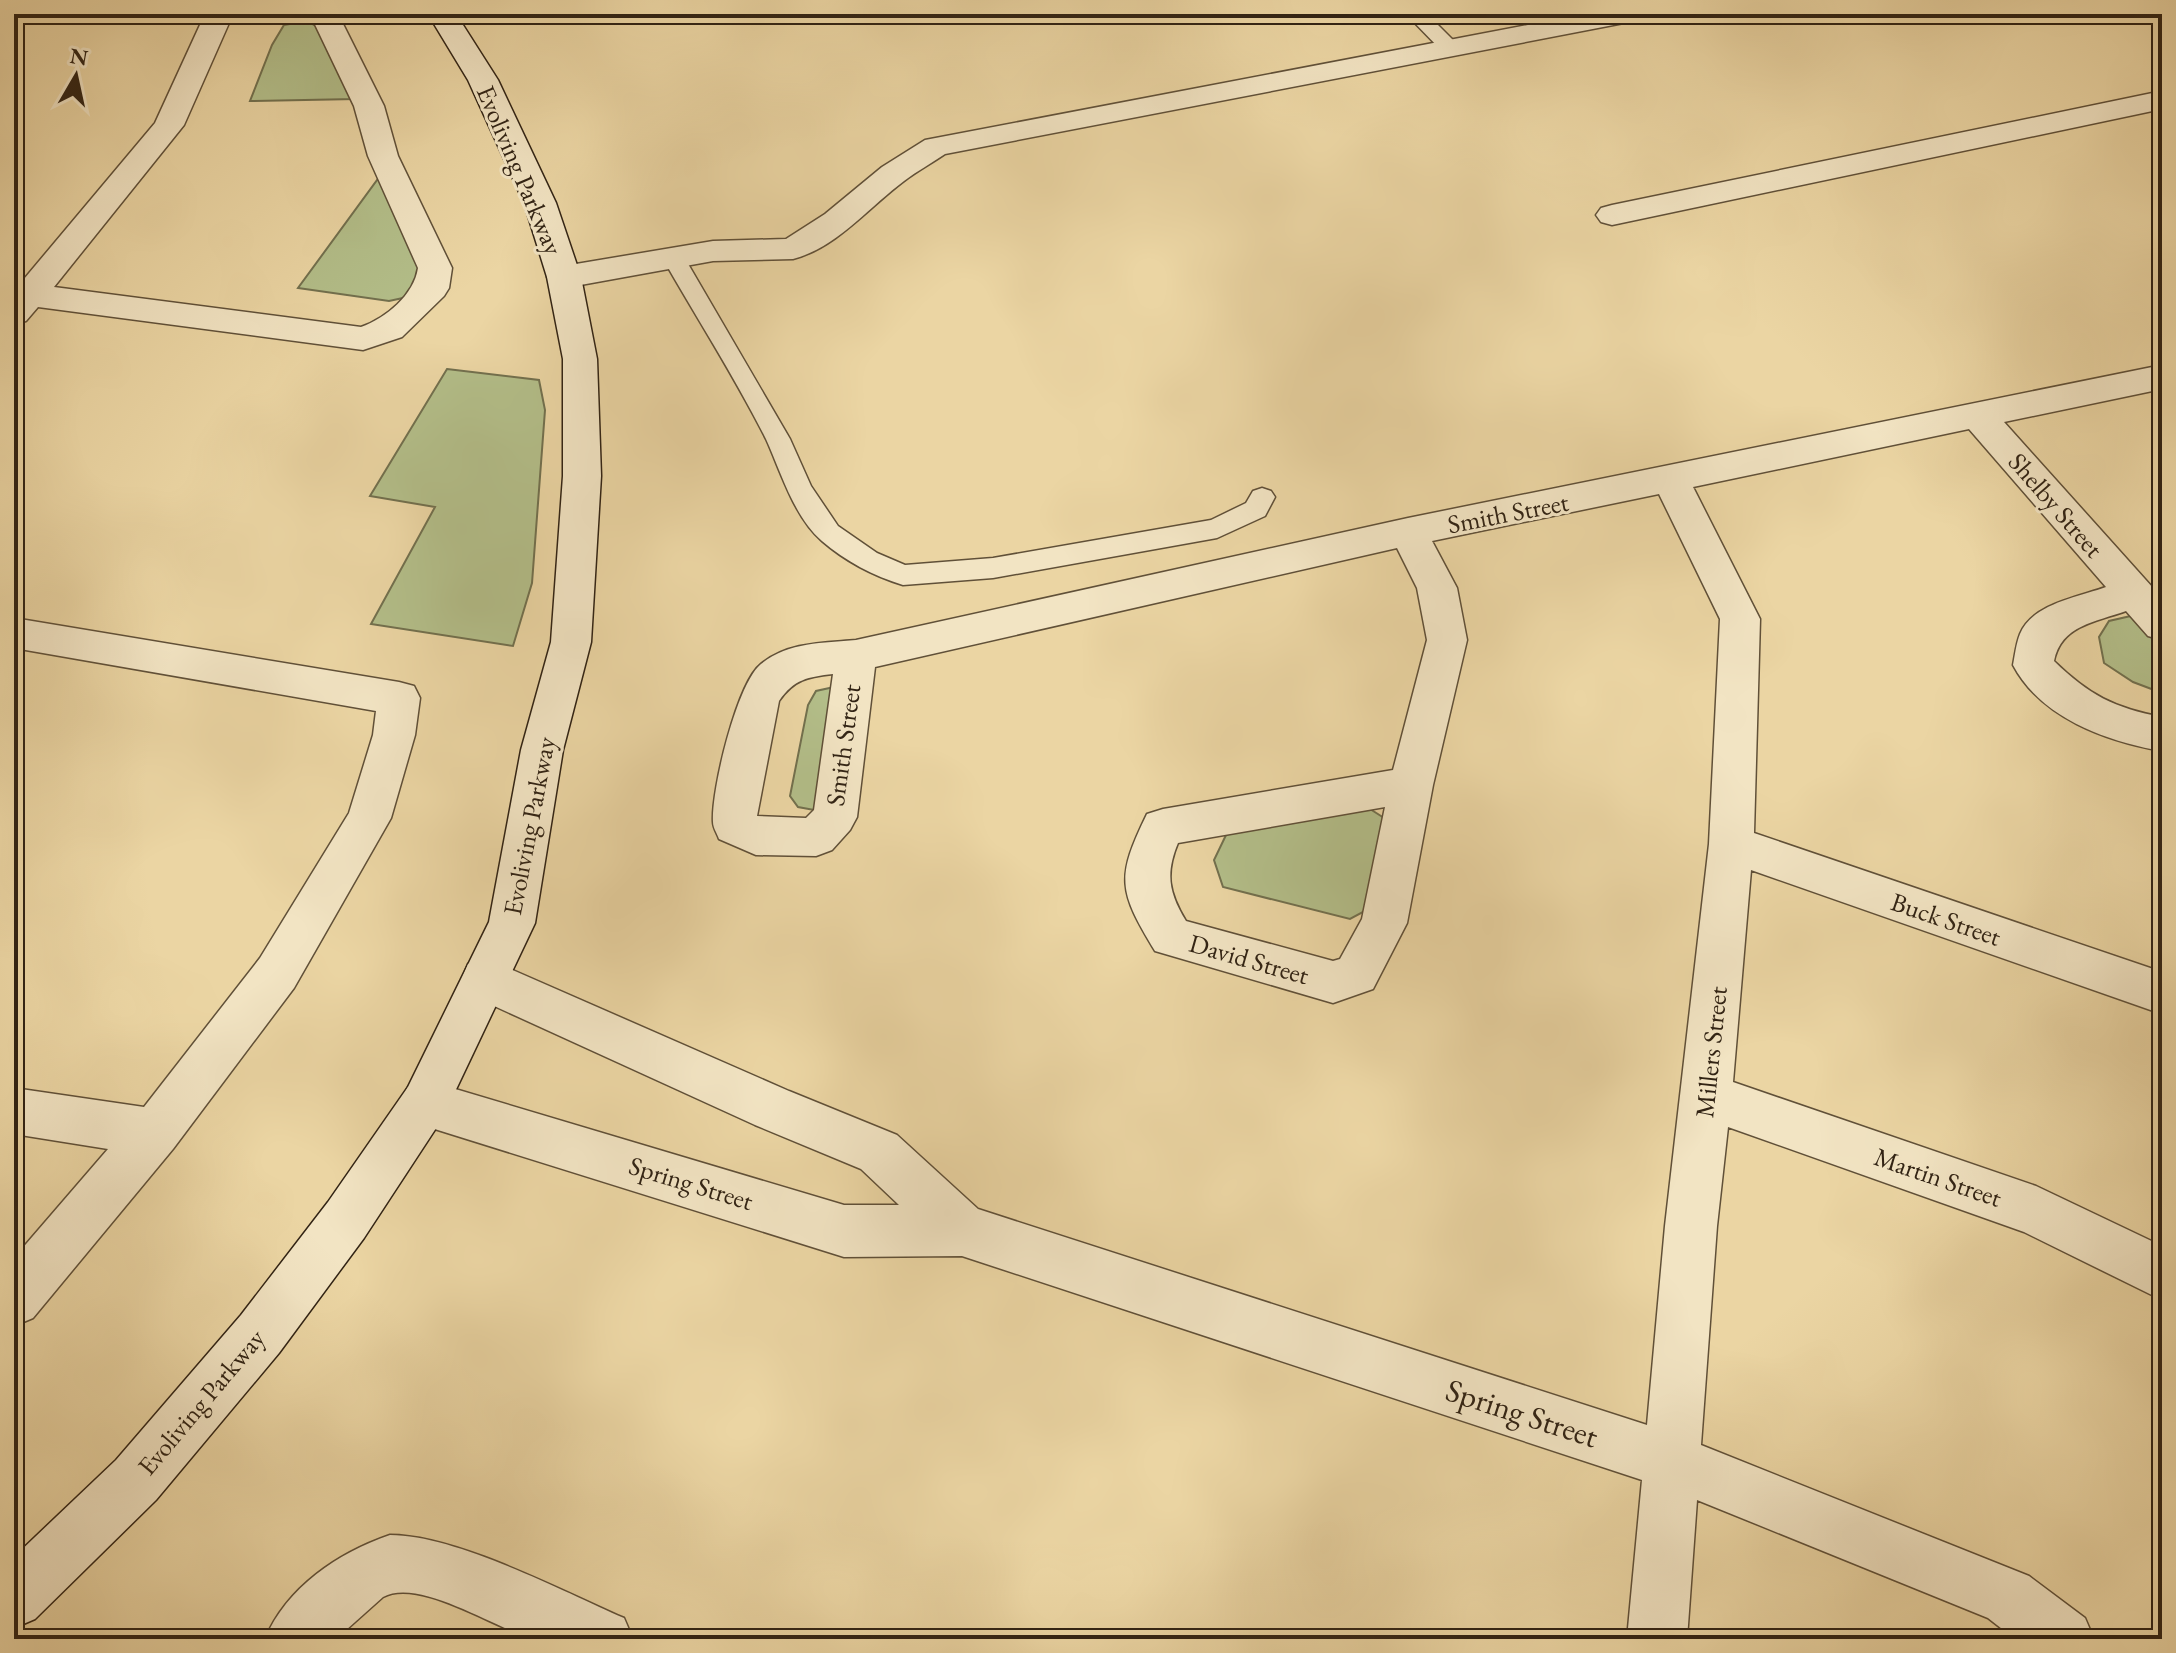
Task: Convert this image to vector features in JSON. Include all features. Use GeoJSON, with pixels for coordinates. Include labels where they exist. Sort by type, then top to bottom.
{"type":"FeatureCollection","features":[{"type":"Feature","properties":{"kind":"street"},"geometry":{"type":"LineString","coordinates":[[23,304],[169,125],[219,14]]}},
{"type":"Feature","properties":{"kind":"street"},"geometry":{"type":"LineString","coordinates":[[23,304],[363,339],[390,329],[432,288],[435,268],[383,156],[369,106],[324,14]]}},
{"type":"Feature","properties":{"kind":"street","name":"Evoliving Parkway"},"geometry":{"type":"LineString","coordinates":[[14,1598],[136,1480],[260,1334],[346,1220],[425,1103],[512,923],[542,750],[571,642],[582,476],[580,374],[564,277],[540,203],[483,80],[442,14]]}},
{"type":"Feature","properties":{"kind":"street"},"geometry":{"type":"LineString","coordinates":[[564,277],[713,251],[793,249],[936,147],[1629,14]]}},
{"type":"Feature","properties":{"kind":"street"},"geometry":{"type":"LineString","coordinates":[[1612,215],[2162,100]]}},
{"type":"Feature","properties":{"kind":"street","name":"Smith Street"},"geometry":{"type":"LineString","coordinates":[[856,656],[835,817],[816,837],[756,836],[735,826],[735,806],[759,698],[773,677],[795,662],[856,656],[1408,532],[2162,377]]}},
{"type":"Feature","properties":{"kind":"street","name":"Shelby Street"},"geometry":{"type":"LineString","coordinates":[[1978,416],[2162,625]]}},
{"type":"Feature","properties":{"kind":"street","name":"Millers Street"},"geometry":{"type":"LineString","coordinates":[[1657,1639],[1691,1226],[1731,844],[1740,619],[1671,480]]}},
{"type":"Feature","properties":{"kind":"street","name":"David Street"},"geometry":{"type":"LineString","coordinates":[[1408,532],[1437,588],[1447,640],[1411,785],[1384,923],[1356,974],[1333,982],[1171,937],[1146,896],[1146,863],[1163,827],[1411,785]]}},
{"type":"Feature","properties":{"kind":"street"},"geometry":{"type":"LineString","coordinates":[[2134,593],[2060,619],[2039,636],[2033,665],[2069,701],[2129,728],[2162,734]]}},
{"type":"Feature","properties":{"kind":"street"},"geometry":{"type":"LineString","coordinates":[[14,633],[399,698],[394,735],[369,818],[277,973],[155,1132],[14,1299]]}},
{"type":"Feature","properties":{"kind":"street","name":"Buck Street"},"geometry":{"type":"LineString","coordinates":[[1731,844],[2162,993]]}},
{"type":"Feature","properties":{"kind":"street","name":"Spring Street"},"geometry":{"type":"LineString","coordinates":[[485,979],[772,1108],[879,1152],[962,1230]]}},
{"type":"Feature","properties":{"kind":"street","name":"Martin Street"},"geometry":{"type":"LineString","coordinates":[[1707,1096],[2036,1211],[2162,1274]]}},
{"type":"Feature","properties":{"kind":"street","name":"Spring Street"},"geometry":{"type":"LineString","coordinates":[[425,1103],[844,1231],[962,1230],[1673,1462],[2008,1597],[2064,1639]]}},
{"type":"Feature","properties":{"kind":"street"},"geometry":{"type":"LineString","coordinates":[[14,1111],[155,1132]]}},
{"type":"Feature","properties":{"kind":"street"},"geometry":{"type":"LineString","coordinates":[[295,1639],[348,1584],[392,1563],[447,1573],[603,1639]]}},
{"type":"Feature","properties":{"kind":"lane"},"geometry":{"type":"LineString","coordinates":[[1416,14],[1450,48]]}},
{"type":"Feature","properties":{"kind":"lane"},"geometry":{"type":"LineString","coordinates":[[673,257],[771,426],[799,489],[829,533],[868,560],[903,575],[993,568],[1217,529],[1256,509],[1262,497]]}},
{"type":"Feature","properties":{"kind":"green space"},"geometry":{"type":"Polygon","coordinates":[[[307,21],[322,29],[355,99],[250,101],[272,45],[284,25],[307,21]]]}},
{"type":"Feature","properties":{"kind":"green space"},"geometry":{"type":"Polygon","coordinates":[[[391,161],[427,268],[412,296],[389,301],[298,288],[391,161]]]}},
{"type":"Feature","properties":{"kind":"green space"},"geometry":{"type":"Polygon","coordinates":[[[447,369],[539,380],[545,410],[532,583],[513,646],[371,624],[435,507],[370,496],[447,369]]]}},
{"type":"Feature","properties":{"kind":"green space"},"geometry":{"type":"Polygon","coordinates":[[[2135,615],[2162,620],[2162,693],[2133,682],[2104,663],[2099,637],[2109,621],[2135,615]]]}},
{"type":"Feature","properties":{"kind":"green space"},"geometry":{"type":"Polygon","coordinates":[[[834,687],[827,801],[814,810],[798,807],[790,796],[808,705],[816,691],[834,687]]]}},
{"type":"Feature","properties":{"kind":"green space"},"geometry":{"type":"Polygon","coordinates":[[[1370,809],[1395,825],[1376,905],[1350,919],[1223,887],[1214,860],[1227,833],[1370,809]]]}}]}
